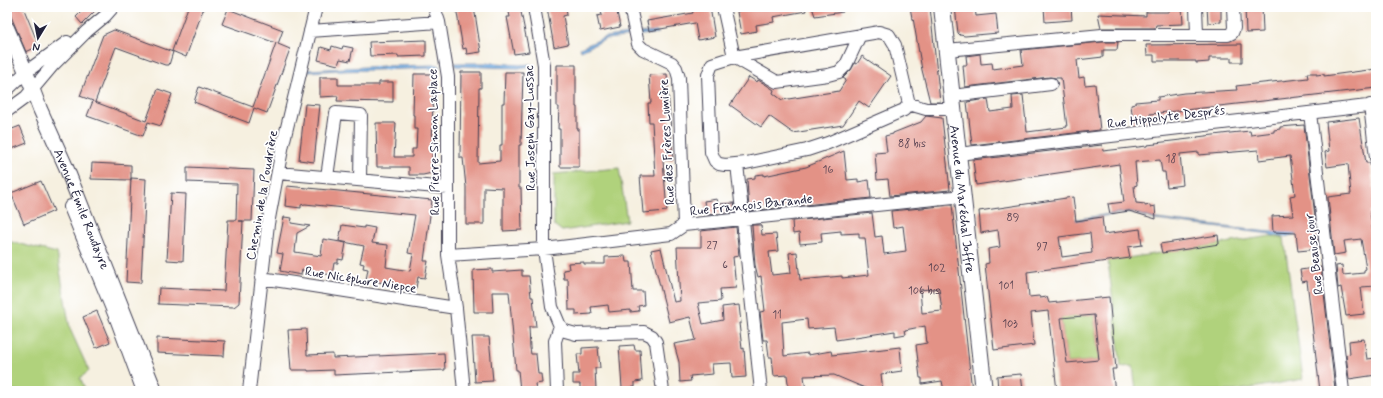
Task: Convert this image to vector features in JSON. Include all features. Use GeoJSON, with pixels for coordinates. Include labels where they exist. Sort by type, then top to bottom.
{"type":"FeatureCollection","features":[{"type":"Feature","properties":{"kind":"main road","name":"Avenue du Maréchal Joffre"},"geometry":{"type":"LineString","coordinates":[[942,7],[984,391]]}},
{"type":"Feature","properties":{"kind":"street"},"geometry":{"type":"LineString","coordinates":[[7,111],[29,93],[52,65],[113,7]]}},
{"type":"Feature","properties":{"kind":"street","name":"Chemin de la Poudrière"},"geometry":{"type":"LineString","coordinates":[[249,391],[268,224],[283,144],[316,7]]}},
{"type":"Feature","properties":{"kind":"street","name":"Rue Pierre-Simon Laplace"},"geometry":{"type":"LineString","coordinates":[[434,7],[448,77],[448,255],[456,308],[464,391]]}},
{"type":"Feature","properties":{"kind":"street","name":"Rue Joseph Gay-Lussac"},"geometry":{"type":"LineString","coordinates":[[534,7],[544,65],[544,249],[552,306],[560,326]]}},
{"type":"Feature","properties":{"kind":"street","name":"Rue des Frères Lumière"},"geometry":{"type":"LineString","coordinates":[[630,7],[638,44],[643,49],[672,63],[676,68],[679,78],[684,226]]}},
{"type":"Feature","properties":{"kind":"street"},"geometry":{"type":"LineString","coordinates":[[723,7],[734,57],[777,82],[839,72],[846,66],[860,35]]}},
{"type":"Feature","properties":{"kind":"street"},"geometry":{"type":"LineString","coordinates":[[1196,7],[1197,34]]}},
{"type":"Feature","properties":{"kind":"street"},"geometry":{"type":"LineString","coordinates":[[947,50],[1102,35],[1228,35],[1232,33],[1234,28],[1233,7]]}},
{"type":"Feature","properties":{"kind":"street"},"geometry":{"type":"LineString","coordinates":[[310,31],[438,22]]}},
{"type":"Feature","properties":{"kind":"street","name":"Avenue Émile Roudayre"},"geometry":{"type":"LineString","coordinates":[[7,28],[29,93],[109,289],[156,391]]}},
{"type":"Feature","properties":{"kind":"street"},"geometry":{"type":"LineString","coordinates":[[7,90],[64,44],[87,31]]}},
{"type":"Feature","properties":{"kind":"street"},"geometry":{"type":"LineString","coordinates":[[906,107],[895,45],[889,35],[879,32],[734,57],[712,64],[708,75],[711,152],[714,161],[725,165],[807,150],[828,143],[906,107],[926,109],[953,102],[1051,84]]}},
{"type":"Feature","properties":{"kind":"street","name":"Avenue Émile Roudayre"},"geometry":{"type":"LineString","coordinates":[[7,45],[23,76]]}},
{"type":"Feature","properties":{"kind":"street"},"geometry":{"type":"LineString","coordinates":[[1373,105],[1376,158]]}},
{"type":"Feature","properties":{"kind":"street","name":"Rue Hippolyte Després"},"geometry":{"type":"LineString","coordinates":[[958,154],[1373,105]]}},
{"type":"Feature","properties":{"kind":"street"},"geometry":{"type":"LineString","coordinates":[[327,177],[336,113],[361,115],[360,180]]}},
{"type":"Feature","properties":{"kind":"street","name":"Rue Beausejour"},"geometry":{"type":"LineString","coordinates":[[1310,113],[1343,391]]}},
{"type":"Feature","properties":{"kind":"street"},"geometry":{"type":"LineString","coordinates":[[737,164],[761,391]]}},
{"type":"Feature","properties":{"kind":"street"},"geometry":{"type":"LineString","coordinates":[[278,173],[448,188]]}},
{"type":"Feature","properties":{"kind":"street","name":"Rue François Barande"},"geometry":{"type":"LineString","coordinates":[[448,255],[544,249],[671,234],[684,226],[963,196]]}},
{"type":"Feature","properties":{"kind":"street","name":"Rue Nicéphore Niepce"},"geometry":{"type":"LineString","coordinates":[[261,278],[456,308]]}},
{"type":"Feature","properties":{"kind":"street","name":"Avenue Émile Roudayre"},"geometry":{"type":"LineString","coordinates":[[109,289],[118,321],[144,391]]}},
{"type":"Feature","properties":{"kind":"street"},"geometry":{"type":"LineString","coordinates":[[557,391],[555,341],[560,326],[565,331],[576,334],[644,332],[652,336],[656,342],[663,391]]}},
{"type":"Feature","properties":{"kind":"green space"},"geometry":{"type":"Polygon","coordinates":[[[619,168],[627,221],[562,231],[554,225],[554,174],[619,168]]]}},
{"type":"Feature","properties":{"kind":"green space"},"geometry":{"type":"Polygon","coordinates":[[[1271,236],[1284,238],[1303,379],[1235,391],[1136,391],[1133,366],[1121,367],[1108,261],[1271,236]]]}},
{"type":"Feature","properties":{"kind":"green space"},"geometry":{"type":"Polygon","coordinates":[[[7,241],[57,253],[70,329],[89,371],[80,378],[86,391],[7,391],[7,241]]]}},
{"type":"Feature","properties":{"kind":"green space"},"geometry":{"type":"Polygon","coordinates":[[[1094,315],[1099,360],[1067,363],[1061,318],[1094,315]]]}},
{"type":"Feature","properties":{"kind":"water"},"geometry":{"type":"Polygon","coordinates":[[[656,31],[659,33],[606,39],[581,51],[580,48],[606,37],[656,31]]]}},
{"type":"Feature","properties":{"kind":"water"},"geometry":{"type":"Polygon","coordinates":[[[455,63],[531,64],[531,66],[519,68],[455,66],[455,63]]]}},
{"type":"Feature","properties":{"kind":"water"},"geometry":{"type":"Polygon","coordinates":[[[439,65],[439,68],[307,72],[307,70],[439,65]]]}},
{"type":"Feature","properties":{"kind":"water"},"geometry":{"type":"Polygon","coordinates":[[[1129,211],[1156,219],[1268,232],[1316,229],[1284,237],[1271,234],[1156,220],[1129,212],[1046,225],[1129,211]]]}},
{"type":"Feature","properties":{"kind":"building"},"geometry":{"type":"Polygon","coordinates":[[[7,7],[23,7],[39,46],[26,52],[7,7]]]}},
{"type":"Feature","properties":{"kind":"building"},"geometry":{"type":"Polygon","coordinates":[[[86,7],[99,7],[82,24],[76,17],[86,7]]]}},
{"type":"Feature","properties":{"kind":"building"},"geometry":{"type":"Polygon","coordinates":[[[188,7],[204,7],[186,57],[172,51],[188,7]]]}},
{"type":"Feature","properties":{"kind":"building"},"geometry":{"type":"Polygon","coordinates":[[[456,7],[474,7],[481,52],[467,54],[466,48],[463,49],[456,7]]]}},
{"type":"Feature","properties":{"kind":"building"},"geometry":{"type":"Polygon","coordinates":[[[508,7],[520,7],[529,52],[514,54],[507,17],[510,17],[508,7]]]}},
{"type":"Feature","properties":{"kind":"building"},"geometry":{"type":"Polygon","coordinates":[[[547,7],[566,7],[567,15],[563,16],[568,44],[554,47],[547,7]]]}},
{"type":"Feature","properties":{"kind":"building"},"geometry":{"type":"Polygon","coordinates":[[[600,7],[616,7],[620,27],[600,31],[597,16],[602,15],[600,7]]]}},
{"type":"Feature","properties":{"kind":"building"},"geometry":{"type":"Polygon","coordinates":[[[710,7],[715,37],[698,40],[695,23],[649,31],[647,21],[693,13],[692,8],[710,7]]]}},
{"type":"Feature","properties":{"kind":"building"},"geometry":{"type":"Polygon","coordinates":[[[756,7],[805,7],[806,11],[773,17],[774,22],[756,25],[757,31],[741,34],[737,12],[742,9],[756,7]]]}},
{"type":"Feature","properties":{"kind":"building"},"geometry":{"type":"Polygon","coordinates":[[[812,7],[842,7],[843,12],[815,16],[812,7]]]}},
{"type":"Feature","properties":{"kind":"building"},"geometry":{"type":"Polygon","coordinates":[[[910,7],[930,7],[940,102],[930,102],[922,70],[910,7]]]}},
{"type":"Feature","properties":{"kind":"building"},"geometry":{"type":"Polygon","coordinates":[[[955,7],[975,7],[976,16],[996,14],[998,33],[965,36],[960,35],[958,33],[955,7]]]}},
{"type":"Feature","properties":{"kind":"building"},"geometry":{"type":"Polygon","coordinates":[[[1044,7],[1071,7],[1072,20],[1045,22],[1044,7]]]}},
{"type":"Feature","properties":{"kind":"building"},"geometry":{"type":"Polygon","coordinates":[[[1169,7],[1182,7],[1183,24],[1156,25],[1155,28],[1101,28],[1098,14],[1146,16],[1146,12],[1169,12],[1169,7]]]}},
{"type":"Feature","properties":{"kind":"building"},"geometry":{"type":"Polygon","coordinates":[[[1207,7],[1221,7],[1221,22],[1208,23],[1207,7]]]}},
{"type":"Feature","properties":{"kind":"building"},"geometry":{"type":"Polygon","coordinates":[[[1245,7],[1262,7],[1263,32],[1246,33],[1245,7]]]}},
{"type":"Feature","properties":{"kind":"building"},"geometry":{"type":"Polygon","coordinates":[[[228,9],[283,30],[278,44],[290,49],[267,113],[254,108],[249,123],[194,102],[199,87],[253,107],[276,43],[222,24],[228,9]]]}},
{"type":"Feature","properties":{"kind":"building"},"geometry":{"type":"Polygon","coordinates":[[[114,30],[173,52],[169,65],[165,65],[116,47],[95,102],[146,121],[158,89],[172,94],[161,126],[148,122],[143,136],[87,116],[93,101],[80,96],[103,35],[114,30]]]}},
{"type":"Feature","properties":{"kind":"building"},"geometry":{"type":"Polygon","coordinates":[[[426,40],[426,56],[370,56],[369,42],[426,40]]]}},
{"type":"Feature","properties":{"kind":"building"},"geometry":{"type":"Polygon","coordinates":[[[1102,42],[1118,42],[1117,50],[1103,50],[1103,57],[1077,60],[1079,78],[1084,77],[1085,85],[1095,84],[1100,130],[972,145],[967,102],[988,99],[990,112],[1013,109],[1012,96],[1023,95],[1027,132],[1067,127],[1061,78],[1050,77],[965,87],[963,65],[967,65],[966,56],[980,54],[981,64],[992,63],[993,69],[1023,65],[1021,50],[1102,42]]]}},
{"type":"Feature","properties":{"kind":"building"},"geometry":{"type":"Polygon","coordinates":[[[1242,44],[1242,62],[1231,62],[1231,58],[1209,58],[1209,62],[1196,63],[1196,61],[1154,61],[1154,55],[1147,55],[1146,45],[1242,44]]]}},
{"type":"Feature","properties":{"kind":"building"},"geometry":{"type":"Polygon","coordinates":[[[332,46],[342,49],[343,46],[353,48],[350,61],[340,59],[338,65],[318,60],[321,47],[331,50],[332,46]]]}},
{"type":"Feature","properties":{"kind":"building"},"geometry":{"type":"Polygon","coordinates":[[[862,56],[891,76],[869,108],[859,101],[843,125],[793,133],[769,116],[761,127],[730,105],[749,77],[757,82],[758,80],[774,90],[773,93],[782,100],[839,91],[846,80],[843,78],[851,70],[855,63],[857,64],[862,56]]]}},
{"type":"Feature","properties":{"kind":"building"},"geometry":{"type":"Polygon","coordinates":[[[557,65],[576,65],[576,107],[577,129],[579,129],[579,167],[560,167],[560,129],[558,129],[559,107],[557,107],[557,65]]]}},
{"type":"Feature","properties":{"kind":"building"},"geometry":{"type":"Polygon","coordinates":[[[1376,69],[1376,88],[1150,114],[1150,121],[1133,123],[1131,105],[1135,104],[1135,102],[1158,100],[1158,97],[1184,93],[1237,90],[1236,86],[1308,78],[1307,73],[1316,73],[1316,75],[1324,74],[1324,76],[1376,69]]]}},
{"type":"Feature","properties":{"kind":"building"},"geometry":{"type":"Polygon","coordinates":[[[461,72],[481,72],[481,88],[479,88],[478,163],[500,161],[500,145],[502,145],[502,103],[504,103],[505,72],[523,72],[521,145],[519,145],[519,188],[521,188],[522,230],[503,231],[503,188],[484,187],[484,224],[466,224],[466,187],[463,158],[460,158],[461,72]]]}},
{"type":"Feature","properties":{"kind":"building"},"geometry":{"type":"Polygon","coordinates":[[[414,74],[433,74],[432,173],[423,175],[409,175],[409,167],[377,167],[376,123],[396,123],[394,157],[412,157],[412,149],[416,149],[417,129],[414,129],[413,115],[414,74]]]}},
{"type":"Feature","properties":{"kind":"building"},"geometry":{"type":"Polygon","coordinates":[[[667,74],[673,160],[663,160],[667,211],[643,213],[640,176],[655,176],[652,122],[649,122],[648,103],[651,103],[649,75],[667,74]]]}},
{"type":"Feature","properties":{"kind":"building"},"geometry":{"type":"Polygon","coordinates":[[[320,77],[338,77],[338,85],[379,85],[379,82],[393,82],[393,102],[337,101],[338,96],[320,97],[320,77]]]}},
{"type":"Feature","properties":{"kind":"building"},"geometry":{"type":"Polygon","coordinates":[[[305,104],[320,105],[314,162],[299,160],[305,104]]]}},
{"type":"Feature","properties":{"kind":"building"},"geometry":{"type":"Polygon","coordinates":[[[926,116],[942,118],[950,190],[890,196],[888,179],[877,180],[875,153],[887,152],[885,136],[921,122],[926,116]]]}},
{"type":"Feature","properties":{"kind":"building"},"geometry":{"type":"Polygon","coordinates":[[[1359,118],[1366,163],[1370,163],[1376,205],[1376,210],[1370,211],[1376,256],[1376,286],[1361,287],[1364,314],[1346,316],[1341,287],[1338,288],[1336,266],[1342,265],[1343,275],[1364,273],[1364,270],[1366,269],[1361,239],[1344,241],[1346,253],[1334,255],[1328,197],[1351,194],[1348,164],[1327,167],[1325,152],[1329,151],[1326,122],[1359,118]]]}},
{"type":"Feature","properties":{"kind":"building"},"geometry":{"type":"Polygon","coordinates":[[[1304,125],[1319,249],[1298,251],[1296,233],[1273,232],[1272,216],[1293,215],[1290,196],[1295,195],[1290,156],[1259,160],[1258,150],[1199,155],[1199,152],[1180,154],[1183,185],[1167,187],[1165,172],[1162,172],[1160,160],[1135,162],[1137,185],[1134,186],[1136,203],[1145,204],[1145,206],[1150,205],[1150,207],[1155,206],[1156,219],[1129,211],[1110,214],[1108,204],[1124,202],[1119,164],[976,185],[973,160],[1102,145],[1103,151],[1147,146],[1156,144],[1155,143],[1230,133],[1250,131],[1251,135],[1274,132],[1274,130],[1280,129],[1280,127],[1304,125]]]}},
{"type":"Feature","properties":{"kind":"building"},"geometry":{"type":"Polygon","coordinates":[[[20,126],[27,143],[12,149],[7,144],[7,131],[20,126]]]}},
{"type":"Feature","properties":{"kind":"building"},"geometry":{"type":"Polygon","coordinates":[[[844,151],[847,180],[858,179],[858,182],[869,180],[871,198],[749,211],[747,179],[755,178],[755,175],[764,174],[764,176],[806,167],[844,151]]]}},
{"type":"Feature","properties":{"kind":"building"},"geometry":{"type":"Polygon","coordinates":[[[92,163],[131,165],[131,180],[91,179],[92,163]]]}},
{"type":"Feature","properties":{"kind":"building"},"geometry":{"type":"Polygon","coordinates":[[[187,167],[254,170],[252,221],[243,221],[239,303],[234,307],[158,304],[159,288],[224,291],[228,220],[236,220],[237,184],[187,182],[187,167]]]}},
{"type":"Feature","properties":{"kind":"building"},"geometry":{"type":"Polygon","coordinates":[[[131,178],[146,179],[141,283],[126,282],[131,178]]]}},
{"type":"Feature","properties":{"kind":"building"},"geometry":{"type":"Polygon","coordinates":[[[41,181],[54,211],[24,224],[11,193],[41,181]]]}},
{"type":"Feature","properties":{"kind":"building"},"geometry":{"type":"Polygon","coordinates":[[[287,186],[432,200],[424,261],[428,261],[425,278],[418,277],[416,288],[366,280],[368,269],[363,268],[364,264],[360,263],[364,246],[339,241],[342,225],[375,228],[372,243],[388,245],[386,267],[410,271],[413,254],[408,253],[415,215],[305,204],[301,205],[301,208],[285,206],[287,186]]]}},
{"type":"Feature","properties":{"kind":"building"},"geometry":{"type":"Polygon","coordinates":[[[171,193],[186,194],[183,261],[167,260],[171,193]]]}},
{"type":"Feature","properties":{"kind":"building"},"geometry":{"type":"Polygon","coordinates":[[[1073,197],[1076,221],[1102,217],[1104,234],[1140,229],[1142,245],[1128,247],[1130,258],[1027,272],[1029,297],[1047,297],[1049,303],[1109,297],[1116,369],[1112,369],[1115,391],[1057,391],[1048,311],[1031,313],[1034,345],[994,350],[985,264],[989,263],[988,249],[1000,247],[998,230],[981,233],[979,211],[1073,197]],[[1090,233],[1059,237],[1062,257],[1092,253],[1090,233]],[[1094,315],[1061,318],[1067,363],[1099,360],[1094,315]]]}},
{"type":"Feature","properties":{"kind":"building"},"geometry":{"type":"Polygon","coordinates":[[[717,199],[718,204],[734,203],[735,212],[706,215],[704,201],[717,199]]]}},
{"type":"Feature","properties":{"kind":"building"},"geometry":{"type":"Polygon","coordinates":[[[952,205],[972,391],[944,391],[942,381],[922,384],[916,345],[927,343],[925,326],[905,330],[906,334],[895,336],[895,331],[836,340],[834,327],[808,329],[807,319],[782,322],[784,356],[808,353],[808,355],[831,351],[832,355],[900,347],[902,371],[881,374],[883,391],[872,391],[834,375],[804,376],[806,391],[789,391],[787,375],[774,376],[772,357],[769,357],[767,340],[763,340],[760,312],[765,311],[761,276],[758,277],[755,265],[752,225],[761,225],[762,235],[776,234],[778,251],[769,252],[772,275],[791,273],[789,253],[797,252],[800,280],[842,276],[842,278],[869,275],[865,238],[859,238],[859,233],[841,234],[841,231],[821,233],[822,242],[800,244],[799,233],[793,234],[792,221],[872,213],[875,237],[882,236],[884,254],[906,251],[903,226],[893,228],[891,211],[952,205]],[[939,288],[920,290],[922,313],[942,311],[939,288]]]}},
{"type":"Feature","properties":{"kind":"building"},"geometry":{"type":"Polygon","coordinates":[[[284,217],[292,218],[291,223],[310,226],[297,233],[295,252],[321,256],[323,239],[346,243],[343,260],[338,259],[338,263],[334,263],[332,275],[302,270],[301,275],[280,271],[283,254],[277,253],[284,217]]]}},
{"type":"Feature","properties":{"kind":"building"},"geometry":{"type":"Polygon","coordinates":[[[736,227],[739,256],[733,257],[736,288],[720,289],[721,301],[698,303],[703,324],[723,320],[722,307],[739,305],[741,323],[739,323],[742,349],[744,348],[746,377],[732,378],[731,363],[712,364],[713,374],[690,376],[691,381],[680,382],[679,362],[674,344],[696,340],[690,317],[669,322],[651,250],[661,248],[674,302],[680,301],[677,247],[701,247],[701,231],[736,227]]]}},
{"type":"Feature","properties":{"kind":"building"},"geometry":{"type":"Polygon","coordinates":[[[1218,235],[1219,244],[1162,253],[1160,244],[1218,235]]]}},
{"type":"Feature","properties":{"kind":"building"},"geometry":{"type":"Polygon","coordinates":[[[625,256],[626,262],[631,262],[633,291],[643,291],[644,305],[638,306],[639,311],[630,312],[630,310],[609,312],[608,305],[591,307],[592,314],[576,315],[576,310],[569,310],[568,279],[564,279],[563,270],[569,269],[568,263],[584,262],[584,264],[605,264],[605,257],[625,256]]]}},
{"type":"Feature","properties":{"kind":"building"},"geometry":{"type":"Polygon","coordinates":[[[1321,267],[1335,389],[1320,391],[1307,281],[1302,282],[1300,270],[1321,267]]]}},
{"type":"Feature","properties":{"kind":"building"},"geometry":{"type":"Polygon","coordinates":[[[492,269],[492,272],[522,270],[522,276],[529,276],[536,327],[529,327],[530,348],[531,354],[536,354],[538,374],[541,374],[542,383],[535,384],[536,390],[520,391],[518,370],[516,370],[509,292],[492,292],[493,312],[474,312],[473,270],[492,269]]]}},
{"type":"Feature","properties":{"kind":"building"},"geometry":{"type":"Polygon","coordinates":[[[97,311],[110,342],[96,348],[83,317],[97,311]]]}},
{"type":"Feature","properties":{"kind":"building"},"geometry":{"type":"Polygon","coordinates":[[[306,329],[307,355],[333,354],[333,358],[444,353],[445,370],[334,375],[334,370],[291,370],[288,330],[306,329]]]}},
{"type":"Feature","properties":{"kind":"building"},"geometry":{"type":"Polygon","coordinates":[[[472,337],[489,337],[493,381],[475,382],[472,337]]]}},
{"type":"Feature","properties":{"kind":"building"},"geometry":{"type":"Polygon","coordinates":[[[157,338],[225,341],[224,356],[157,353],[157,338]]]}},
{"type":"Feature","properties":{"kind":"building"},"geometry":{"type":"Polygon","coordinates":[[[1364,339],[1367,359],[1376,358],[1376,375],[1349,379],[1346,355],[1350,354],[1349,341],[1364,339]]]}},
{"type":"Feature","properties":{"kind":"building"},"geometry":{"type":"Polygon","coordinates":[[[634,345],[635,350],[640,350],[642,381],[635,382],[635,387],[622,388],[619,346],[634,345]]]}},
{"type":"Feature","properties":{"kind":"building"},"geometry":{"type":"Polygon","coordinates":[[[598,347],[600,368],[595,368],[596,389],[580,390],[580,384],[573,384],[573,374],[579,374],[577,354],[582,354],[582,348],[598,347]]]}},
{"type":"Feature","properties":{"kind":"building"},"geometry":{"type":"Polygon","coordinates":[[[1021,374],[1023,391],[998,391],[997,376],[1021,374]]]}}]}
